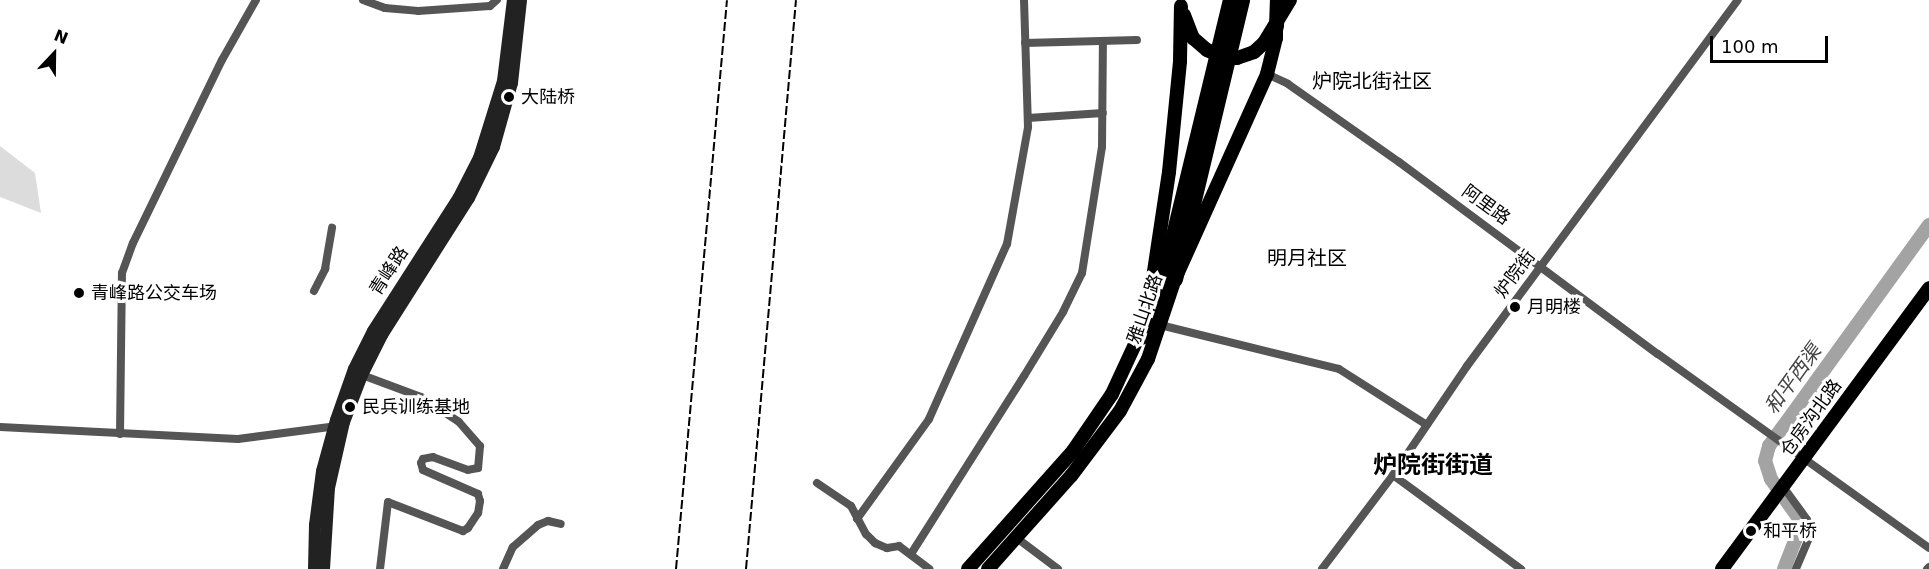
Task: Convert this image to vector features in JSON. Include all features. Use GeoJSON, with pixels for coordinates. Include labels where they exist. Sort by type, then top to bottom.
{"type":"FeatureCollection","features":[{"type":"Feature","properties":{"kind":"highway","name":"雅山北路"},"geometry":{"type":"LineString","coordinates":[[1141,337],[1164,272],[1230,0]]}},
{"type":"Feature","properties":{"kind":"highway"},"geometry":{"type":"LineString","coordinates":[[1175,279],[1242,0]]}},
{"type":"Feature","properties":{"kind":"highway"},"geometry":{"type":"LineString","coordinates":[[1276,0],[1276,26]]}},
{"type":"Feature","properties":{"kind":"main road","name":"青峰路"},"geometry":{"type":"LineString","coordinates":[[314,569],[315,525],[322,471],[354,369],[374,331],[459,197],[479,158],[503,81],[513,0]]}},
{"type":"Feature","properties":{"kind":"main road","name":"青峰路"},"geometry":{"type":"LineString","coordinates":[[324,569],[329,488],[338,426],[388,325],[469,198],[494,147],[512,83],[521,0]]}},
{"type":"Feature","properties":{"kind":"main road"},"geometry":{"type":"LineString","coordinates":[[1181,3],[1193,39],[1207,51],[1225,58],[1238,58],[1254,52],[1276,26],[1290,0]]}},
{"type":"Feature","properties":{"kind":"main road","name":"雅山北路"},"geometry":{"type":"LineString","coordinates":[[968,569],[1073,451],[1113,394],[1141,337],[1156,272],[1169,172],[1180,61],[1181,3]]}},
{"type":"Feature","properties":{"kind":"main road","name":"雅山北路"},"geometry":{"type":"LineString","coordinates":[[988,569],[1071,476],[1120,411],[1148,359],[1175,279],[1267,74],[1276,38],[1276,26]]}},
{"type":"Feature","properties":{"kind":"main road","name":"仓房沟北路"},"geometry":{"type":"LineString","coordinates":[[1732,569],[1783,493],[1929,288]]}},
{"type":"Feature","properties":{"kind":"main road","name":"仓房沟北路"},"geometry":{"type":"LineString","coordinates":[[1807,459],[1929,302]]}},
{"type":"Feature","properties":{"kind":"main road","name":"仓房沟北路"},"geometry":{"type":"LineString","coordinates":[[1722,569],[1783,493]]}},
{"type":"Feature","properties":{"kind":"street"},"geometry":{"type":"LineString","coordinates":[[120,434],[122,273],[133,243],[191,123],[256,0]]}},
{"type":"Feature","properties":{"kind":"street"},"geometry":{"type":"LineString","coordinates":[[363,0],[385,8],[418,11],[490,6],[497,0]]}},
{"type":"Feature","properties":{"kind":"street"},"geometry":{"type":"LineString","coordinates":[[857,519],[929,419],[1003,254],[1009,233],[1028,118],[1024,0]]}},
{"type":"Feature","properties":{"kind":"street","name":"炉院街"},"geometry":{"type":"LineString","coordinates":[[1322,569],[1393,475],[1541,266],[1738,0]]}},
{"type":"Feature","properties":{"kind":"street"},"geometry":{"type":"LineString","coordinates":[[1025,43],[1137,40]]}},
{"type":"Feature","properties":{"kind":"street"},"geometry":{"type":"LineString","coordinates":[[911,554],[1063,312],[1082,273],[1102,147],[1103,42]]}},
{"type":"Feature","properties":{"kind":"street","name":"阿里路"},"geometry":{"type":"LineString","coordinates":[[1267,74],[1288,84],[1929,548]]}},
{"type":"Feature","properties":{"kind":"street"},"geometry":{"type":"LineString","coordinates":[[1028,118],[1103,113]]}},
{"type":"Feature","properties":{"kind":"street"},"geometry":{"type":"LineString","coordinates":[[314,291],[325,269],[332,228]]}},
{"type":"Feature","properties":{"kind":"street"},"geometry":{"type":"LineString","coordinates":[[1160,325],[1339,369],[1427,425]]}},
{"type":"Feature","properties":{"kind":"street"},"geometry":{"type":"LineString","coordinates":[[362,375],[421,397],[459,422],[480,446],[478,468],[468,470],[433,457],[423,459],[421,463],[423,470],[478,494],[480,501],[478,513],[468,528],[463,531],[388,502],[381,544],[381,569]]}},
{"type":"Feature","properties":{"kind":"street"},"geometry":{"type":"LineString","coordinates":[[0,428],[238,439],[338,426]]}},
{"type":"Feature","properties":{"kind":"street"},"geometry":{"type":"LineString","coordinates":[[1393,475],[1521,569]]}},
{"type":"Feature","properties":{"kind":"street"},"geometry":{"type":"LineString","coordinates":[[818,483],[851,506],[866,534],[875,543],[887,548],[899,546],[929,569]]}},
{"type":"Feature","properties":{"kind":"street"},"geometry":{"type":"LineString","coordinates":[[1783,493],[1807,520],[1809,538],[1797,569]]}},
{"type":"Feature","properties":{"kind":"street"},"geometry":{"type":"LineString","coordinates":[[503,569],[513,548],[538,525],[548,521],[561,524]]}},
{"type":"Feature","properties":{"kind":"street"},"geometry":{"type":"LineString","coordinates":[[1004,528],[1058,569]]}},
{"type":"Feature","properties":{"kind":"shaded area"},"geometry":{"type":"Polygon","coordinates":[[[0,146],[35,173],[41,213],[0,197],[0,146]]]}},
{"type":"Feature","properties":{"kind":"waterway","name":"和平西渠"},"geometry":{"type":"LineString","coordinates":[[1784,569],[1800,528],[1800,520],[1771,479],[1765,461],[1769,446],[1929,225]]}},
{"type":"Feature","properties":{"kind":"railway"},"geometry":{"type":"LineString","coordinates":[[676,569],[727,0]]}},
{"type":"Feature","properties":{"kind":"railway"},"geometry":{"type":"LineString","coordinates":[[746,569],[796,0]]}},
{"type":"Feature","properties":{"kind":"place","name":"大陆桥"},"geometry":{"type":"Point","coordinates":[509,97]}},
{"type":"Feature","properties":{"kind":"place","name":"青峰路公交车场"},"geometry":{"type":"Point","coordinates":[79,293]}},
{"type":"Feature","properties":{"kind":"place","name":"月明楼"},"geometry":{"type":"Point","coordinates":[1515,307]}},
{"type":"Feature","properties":{"kind":"place","name":"民兵训练基地"},"geometry":{"type":"Point","coordinates":[350,407]}},
{"type":"Feature","properties":{"kind":"place","name":"和平桥"},"geometry":{"type":"Point","coordinates":[1751,531]}},
{"type":"Feature","properties":{"kind":"district","name":"炉院北街社区"},"geometry":{"type":"Point","coordinates":[1372,81]}},
{"type":"Feature","properties":{"kind":"district","name":"明月社区"},"geometry":{"type":"Point","coordinates":[1307,258]}},
{"type":"Feature","properties":{"kind":"district","name":"炉院街街道"},"geometry":{"type":"Point","coordinates":[1433,466]}}]}
